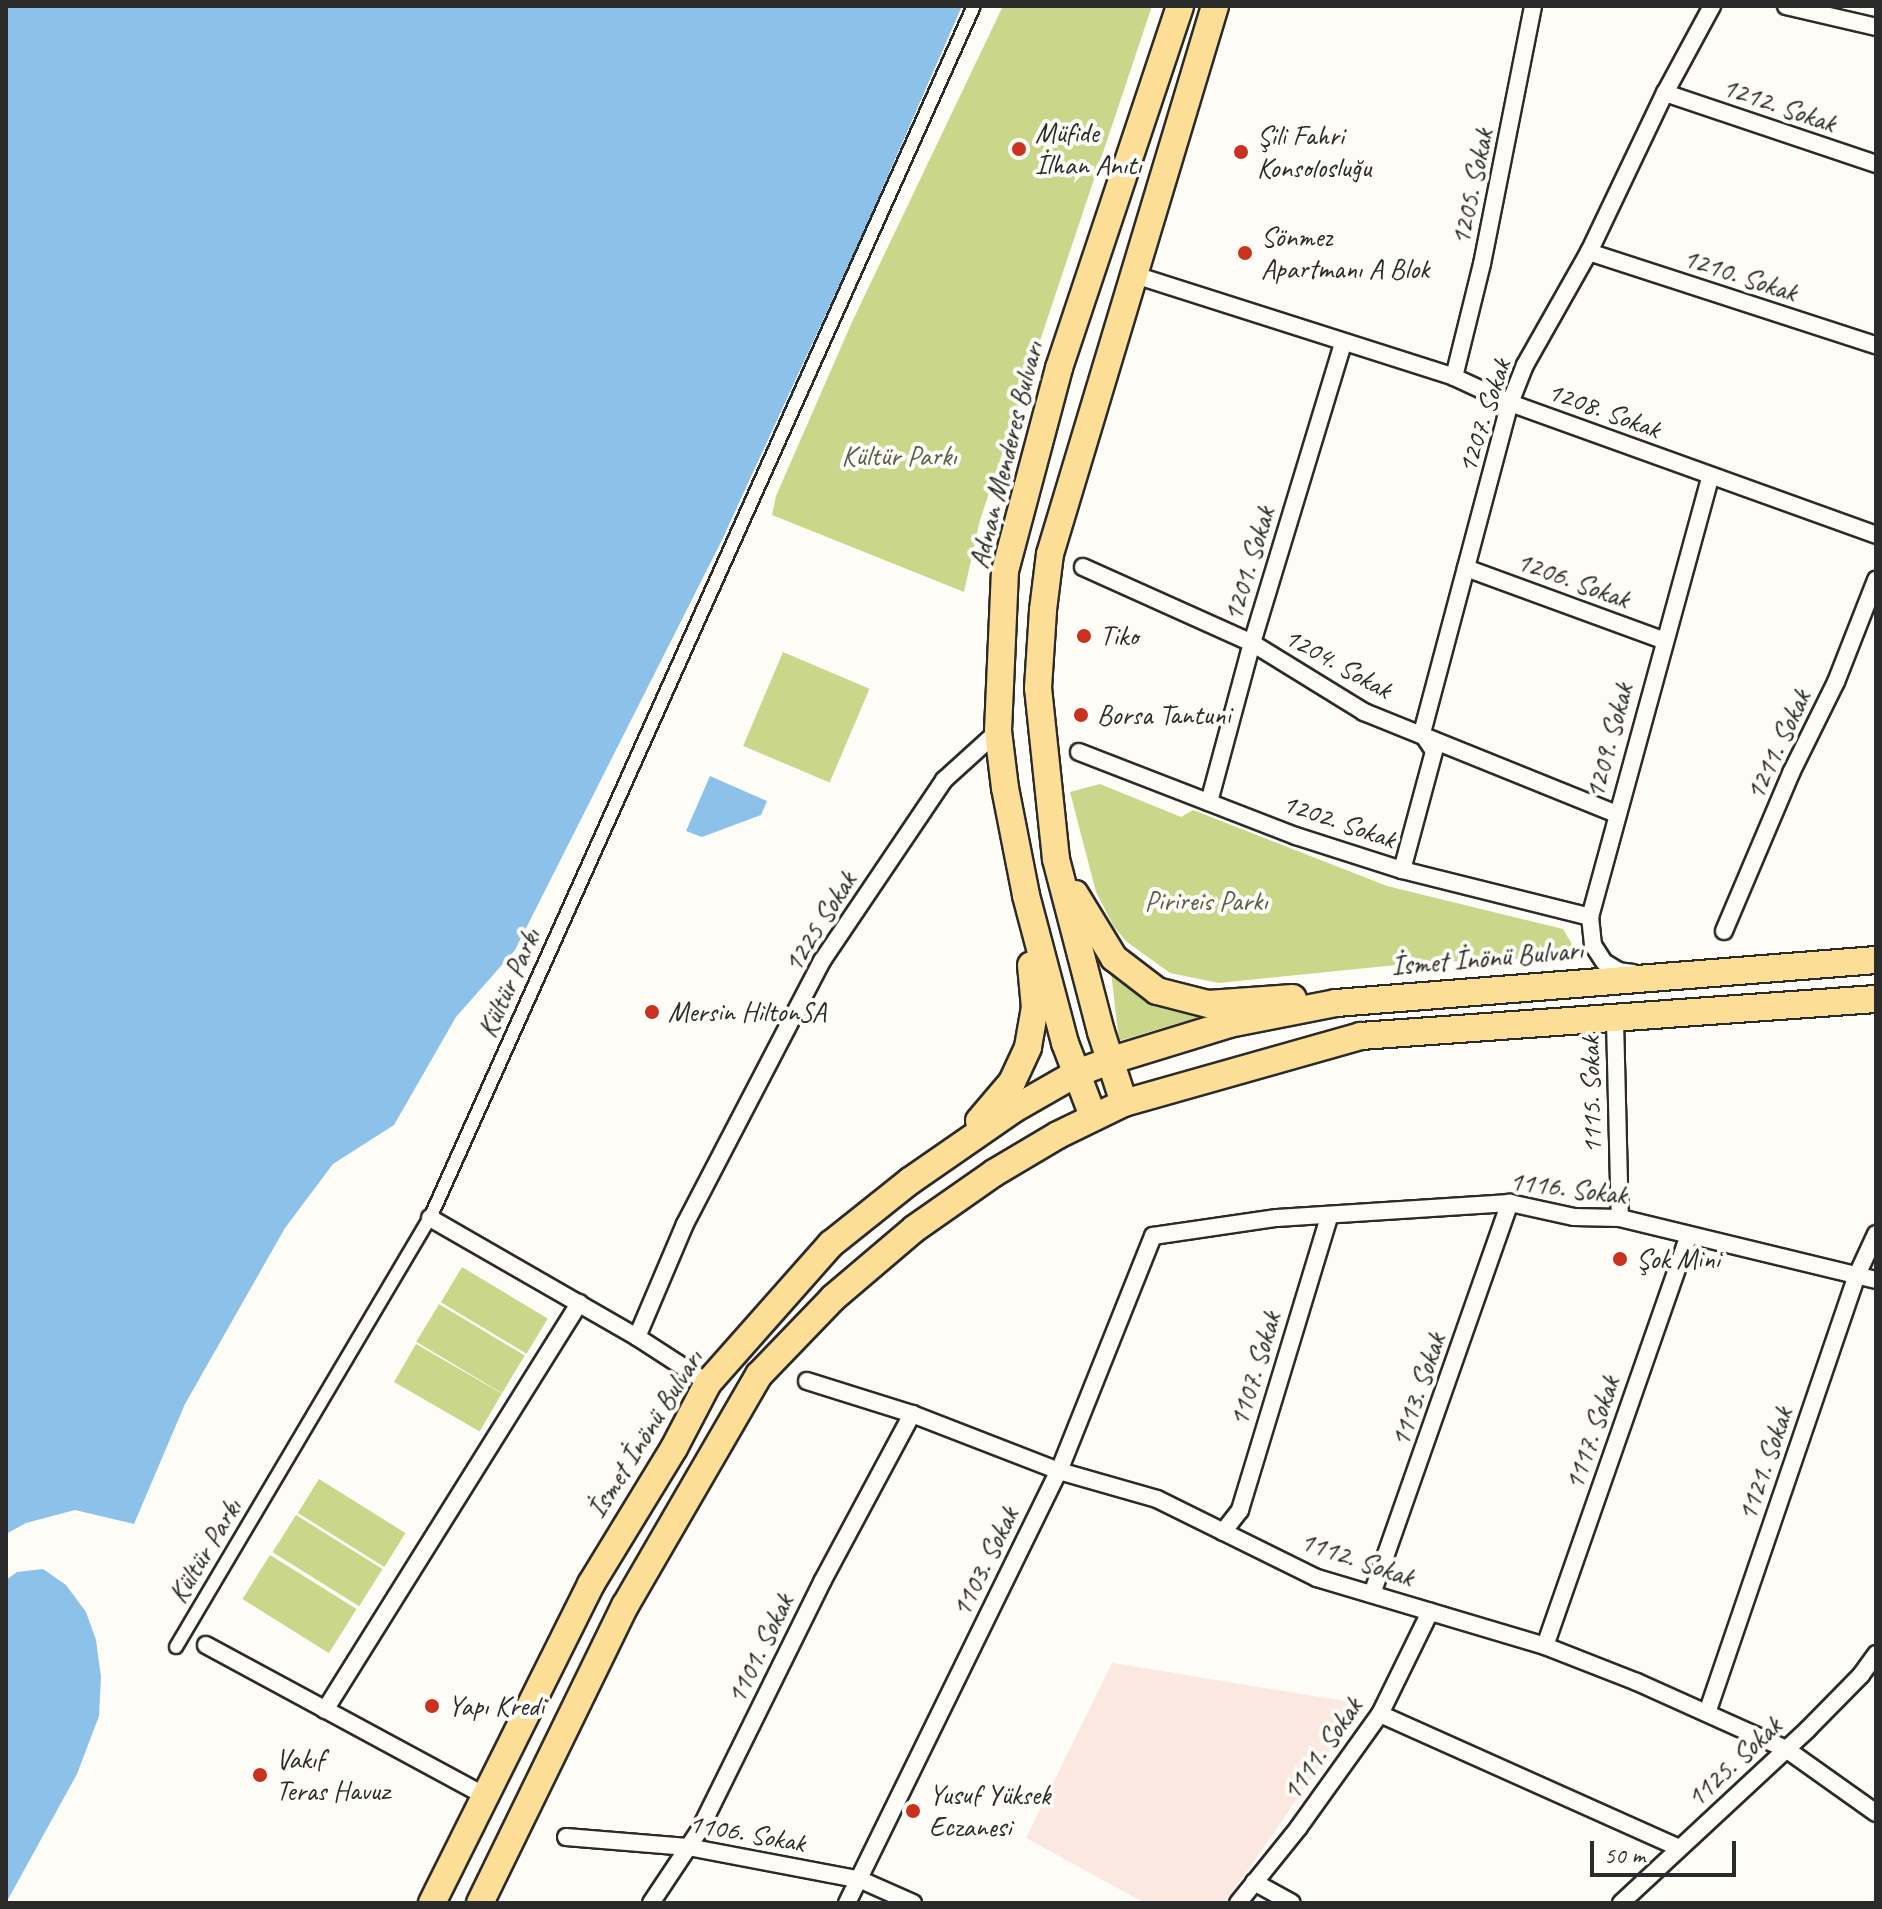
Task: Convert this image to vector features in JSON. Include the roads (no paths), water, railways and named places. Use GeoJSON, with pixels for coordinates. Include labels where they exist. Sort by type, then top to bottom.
{"type":"FeatureCollection","features":[{"type":"Feature","properties":{"kind":"main road","name":"Adnan Menderes Bulvarı"},"geometry":{"type":"LineString","coordinates":[[1093,1116],[1075,1074],[1026,895],[998,731],[1005,571],[1059,368],[1180,6]]}},
{"type":"Feature","properties":{"kind":"main road"},"geometry":{"type":"LineString","coordinates":[[1124,1103],[1109,1061],[1056,859],[1038,688],[1043,610],[1050,554],[1215,6]]}},
{"type":"Feature","properties":{"kind":"main road"},"geometry":{"type":"LineString","coordinates":[[1056,859],[1114,958],[1157,991],[1208,1004],[1287,997],[1336,1003]]}},
{"type":"Feature","properties":{"kind":"main road"},"geometry":{"type":"LineString","coordinates":[[910,1181],[930,1160],[989,1113],[1021,1065],[1035,1008],[1025,926],[1026,895]]}},
{"type":"Feature","properties":{"kind":"main road","name":"İsmet İnönü Bulvarı"},"geometry":{"type":"LineString","coordinates":[[432,1903],[483,1795],[591,1584],[674,1448],[708,1383],[831,1244],[910,1181],[1014,1109],[1075,1074],[1109,1061],[1229,1024],[1336,1003],[1876,960]]}},
{"type":"Feature","properties":{"kind":"main road"},"geometry":{"type":"LineString","coordinates":[[480,1903],[625,1606],[759,1375],[833,1298],[914,1229],[994,1173],[1093,1116],[1124,1103],[1361,1036],[1876,999]]}},
{"type":"Feature","properties":{"kind":"street","name":"Kültür Parkı"},"geometry":{"type":"LineString","coordinates":[[176,1647],[430,1218],[974,6]]}},
{"type":"Feature","properties":{"kind":"street","name":"1205. Sokak"},"geometry":{"type":"LineString","coordinates":[[1454,377],[1482,264],[1533,6]]}},
{"type":"Feature","properties":{"kind":"street","name":"1207. Sokak"},"geometry":{"type":"LineString","coordinates":[[1402,870],[1434,751],[1422,733],[1510,403],[1525,365],[1589,252],[1665,93],[1712,6]]}},
{"type":"Feature","properties":{"kind":"street"},"geometry":{"type":"LineString","coordinates":[[1786,6],[1876,27]]}},
{"type":"Feature","properties":{"kind":"street","name":"1212. Sokak"},"geometry":{"type":"LineString","coordinates":[[1665,93],[1876,164]]}},
{"type":"Feature","properties":{"kind":"street","name":"1210. Sokak"},"geometry":{"type":"LineString","coordinates":[[1589,252],[1876,345]]}},
{"type":"Feature","properties":{"kind":"street","name":"1208. Sokak"},"geometry":{"type":"LineString","coordinates":[[1132,274],[1454,377],[1510,403],[1710,478],[1876,535]]}},
{"type":"Feature","properties":{"kind":"street","name":"1201. Sokak"},"geometry":{"type":"LineString","coordinates":[[1209,802],[1252,643],[1343,343]]}},
{"type":"Feature","properties":{"kind":"street","name":"1209. Sokak"},"geometry":{"type":"LineString","coordinates":[[1659,976],[1619,971],[1604,962],[1593,945],[1590,917],[1663,640],[1710,478]]}},
{"type":"Feature","properties":{"kind":"street","name":"1204. Sokak"},"geometry":{"type":"LineString","coordinates":[[1083,567],[1252,643],[1352,706],[1617,814]]}},
{"type":"Feature","properties":{"kind":"street","name":"1206. Sokak"},"geometry":{"type":"LineString","coordinates":[[1466,568],[1663,640]]}},
{"type":"Feature","properties":{"kind":"street","name":"1211. Sokak"},"geometry":{"type":"LineString","coordinates":[[1724,931],[1791,773],[1836,682],[1876,580]]}},
{"type":"Feature","properties":{"kind":"street","name":"1225 Sokak"},"geometry":{"type":"LineString","coordinates":[[637,1337],[685,1224],[822,961],[944,780],[998,731]]}},
{"type":"Feature","properties":{"kind":"street","name":"1202. Sokak"},"geometry":{"type":"LineString","coordinates":[[1079,752],[1296,836],[1402,870],[1590,917]]}},
{"type":"Feature","properties":{"kind":"street","name":"1115. Sokak"},"geometry":{"type":"LineString","coordinates":[[1615,1020],[1620,1218]]}},
{"type":"Feature","properties":{"kind":"street","name":"1116. Sokak"},"geometry":{"type":"LineString","coordinates":[[1153,1236],[1277,1218],[1510,1203],[1574,1217],[1620,1218],[1688,1237],[1876,1280]]}},
{"type":"Feature","properties":{"kind":"street","name":"1113. Sokak"},"geometry":{"type":"LineString","coordinates":[[1372,1594],[1510,1203]]}},
{"type":"Feature","properties":{"kind":"street","name":"1107. Sokak"},"geometry":{"type":"LineString","coordinates":[[1223,1532],[1240,1510],[1329,1217]]}},
{"type":"Feature","properties":{"kind":"street"},"geometry":{"type":"LineString","coordinates":[[430,1218],[637,1337],[708,1383]]}},
{"type":"Feature","properties":{"kind":"street","name":"1121. Sokak"},"geometry":{"type":"LineString","coordinates":[[1707,1713],[1857,1275],[1876,1234]]}},
{"type":"Feature","properties":{"kind":"street","name":"1103. Sokak"},"geometry":{"type":"LineString","coordinates":[[847,1903],[861,1880],[1059,1471],[1153,1236]]}},
{"type":"Feature","properties":{"kind":"street","name":"1117. Sokak"},"geometry":{"type":"LineString","coordinates":[[1545,1646],[1688,1237]]}},
{"type":"Feature","properties":{"kind":"street"},"geometry":{"type":"LineString","coordinates":[[325,1710],[579,1303]]}},
{"type":"Feature","properties":{"kind":"street","name":"1112. Sokak"},"geometry":{"type":"LineString","coordinates":[[807,1381],[912,1414],[1059,1471],[1157,1499],[1317,1578],[1545,1646],[1786,1749],[1876,1813]]}},
{"type":"Feature","properties":{"kind":"street","name":"1101. Sokak"},"geometry":{"type":"LineString","coordinates":[[651,1903],[688,1847],[912,1414]]}},
{"type":"Feature","properties":{"kind":"street","name":"1111. Sokak"},"geometry":{"type":"LineString","coordinates":[[1238,1903],[1299,1827],[1380,1714],[1430,1612]]}},
{"type":"Feature","properties":{"kind":"street"},"geometry":{"type":"LineString","coordinates":[[206,1645],[483,1795]]}},
{"type":"Feature","properties":{"kind":"street","name":"1125. Sokak"},"geometry":{"type":"LineString","coordinates":[[1621,1903],[1786,1749],[1861,1675],[1876,1654]]}},
{"type":"Feature","properties":{"kind":"street"},"geometry":{"type":"LineString","coordinates":[[1380,1714],[1679,1848]]}},
{"type":"Feature","properties":{"kind":"street","name":"1106. Sokak"},"geometry":{"type":"LineString","coordinates":[[566,1837],[688,1847],[861,1880],[913,1903]]}},
{"type":"Feature","properties":{"kind":"street"},"geometry":{"type":"LineString","coordinates":[[1254,1882],[1292,1903]]}},
{"type":"Feature","properties":{"kind":"water"},"geometry":{"type":"Polygon","coordinates":[[[6,6],[962,6],[858,244],[721,542],[515,950],[456,1017],[394,1125],[333,1164],[285,1228],[185,1404],[134,1524],[75,1510],[26,1523],[6,1534],[6,6]]]}},
{"type":"Feature","properties":{"kind":"water"},"geometry":{"type":"Polygon","coordinates":[[[710,776],[767,801],[761,815],[702,837],[686,831],[710,776]]]}},
{"type":"Feature","properties":{"kind":"water"},"geometry":{"type":"Polygon","coordinates":[[[43,1569],[66,1585],[86,1612],[96,1640],[101,1677],[99,1716],[77,1774],[6,1903],[6,1580],[17,1572],[43,1569]]]}},
{"type":"Feature","properties":{"kind":"place","name":"Müfide İlhan Anıtı"},"geometry":{"type":"Point","coordinates":[1019,149]}},
{"type":"Feature","properties":{"kind":"place","name":"Şili Fahri Konsolosluğu"},"geometry":{"type":"Point","coordinates":[1241,152]}},
{"type":"Feature","properties":{"kind":"place","name":"Sönmez Apartmanı A Blok"},"geometry":{"type":"Point","coordinates":[1245,253]}},
{"type":"Feature","properties":{"kind":"place","name":"Тiko"},"geometry":{"type":"Point","coordinates":[1084,636]}},
{"type":"Feature","properties":{"kind":"place","name":"Borsa Tantuni"},"geometry":{"type":"Point","coordinates":[1081,715]}},
{"type":"Feature","properties":{"kind":"place","name":"Mersin HiltonSA"},"geometry":{"type":"Point","coordinates":[652,1012]}},
{"type":"Feature","properties":{"kind":"place","name":"Şok Mini"},"geometry":{"type":"Point","coordinates":[1620,1259]}},
{"type":"Feature","properties":{"kind":"place","name":"Yapı Kredi"},"geometry":{"type":"Point","coordinates":[432,1706]}},
{"type":"Feature","properties":{"kind":"place","name":"Vakıf Teras Havuz"},"geometry":{"type":"Point","coordinates":[260,1775]}},
{"type":"Feature","properties":{"kind":"place","name":"Yusuf Yüksek Eczanesi"},"geometry":{"type":"Point","coordinates":[913,1811]}},
{"type":"Feature","properties":{"kind":"park label","name":"Pirireis Parkı"},"geometry":{"type":"Point","coordinates":[1206,901]}}]}
